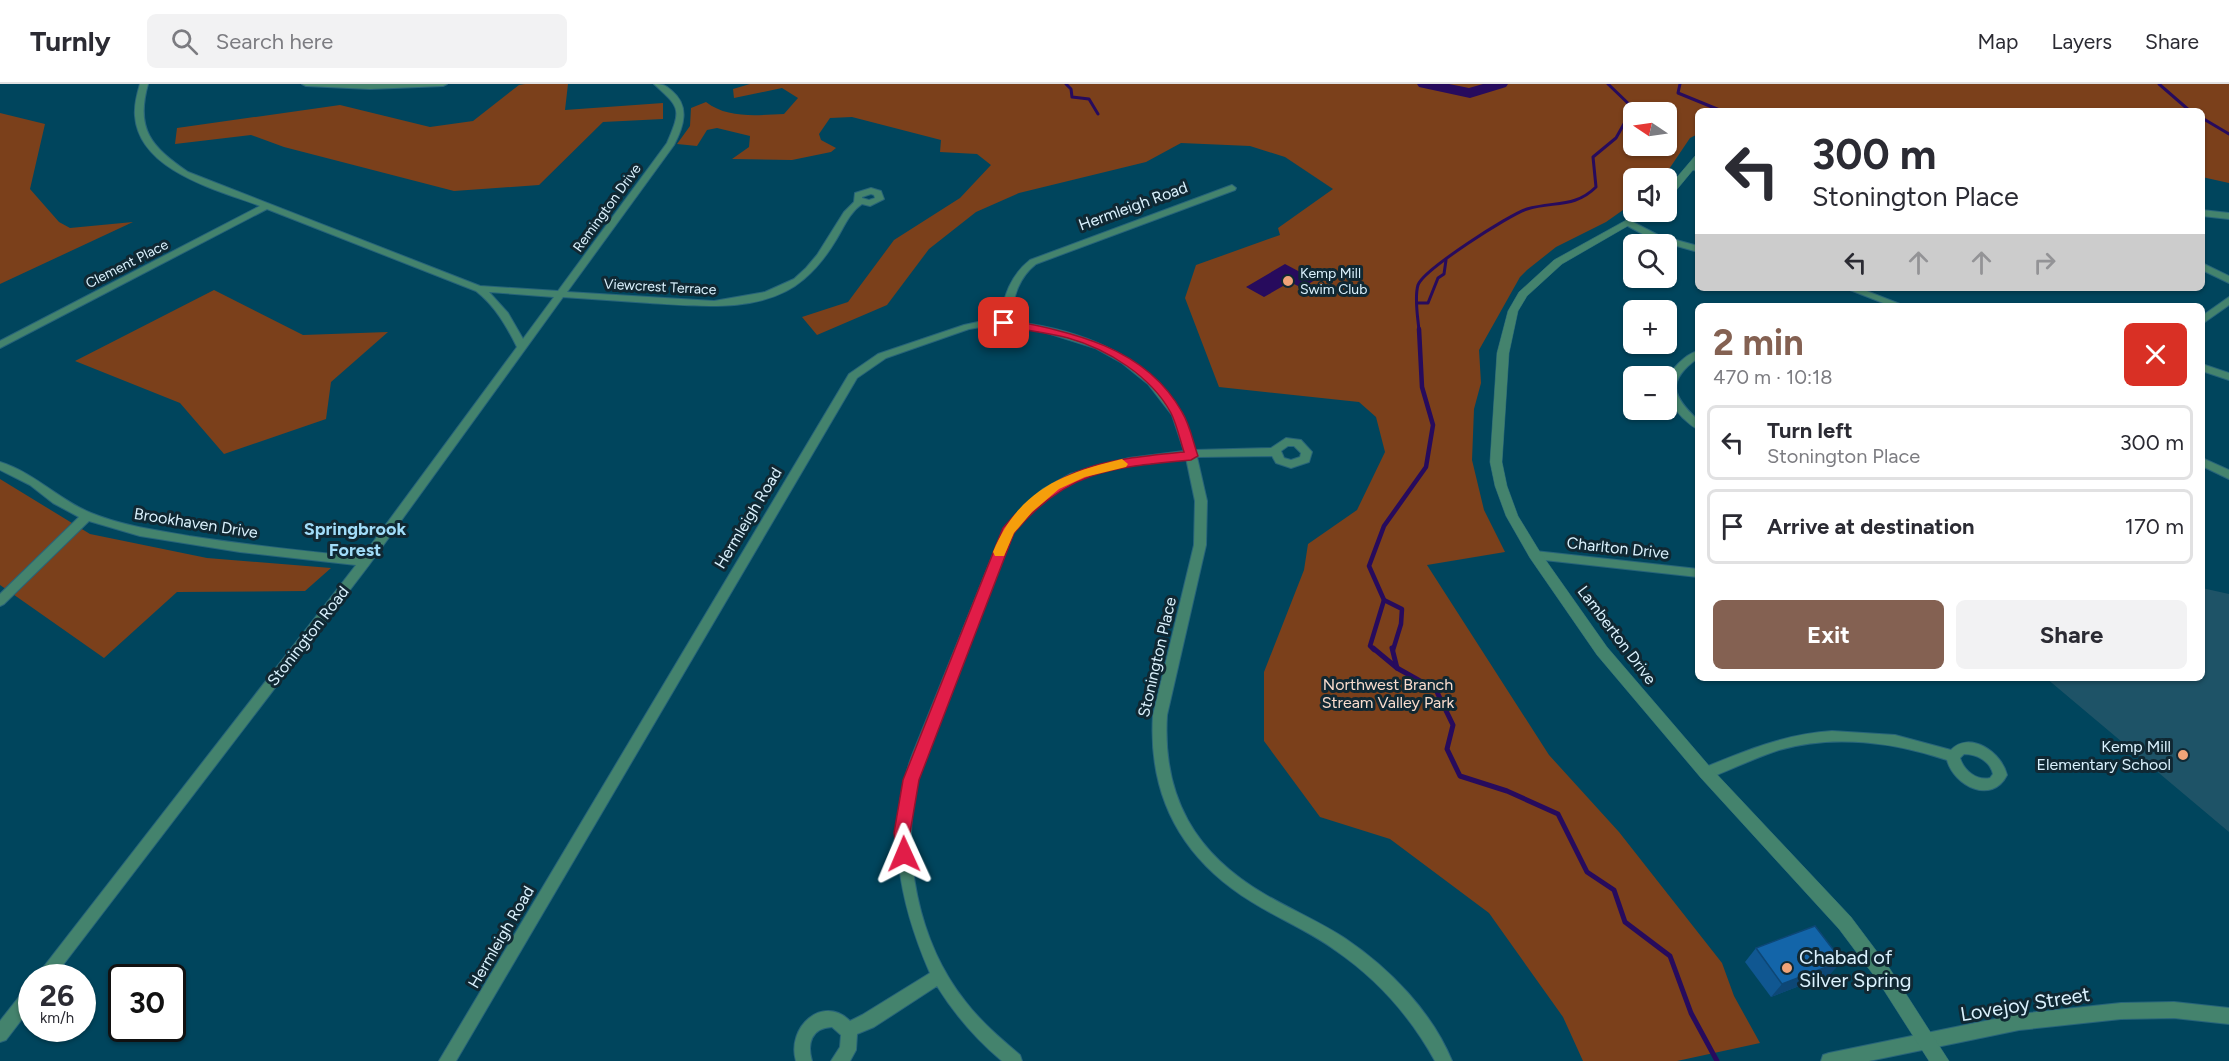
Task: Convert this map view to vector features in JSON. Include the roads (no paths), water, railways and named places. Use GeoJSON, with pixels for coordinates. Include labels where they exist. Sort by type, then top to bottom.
{"type":"FeatureCollection","features":[{"type":"Feature","properties":{"kind":"street"},"geometry":{"type":"LineString","coordinates":[[144,84],[138,115],[142,132],[158,156],[185,174],[479,289],[490,296],[507,318],[522,347]]}},
{"type":"Feature","properties":{"kind":"street"},"geometry":{"type":"LineString","coordinates":[[306,84],[370,87],[443,84]]}},
{"type":"Feature","properties":{"kind":"street","name":"Remington Drive"},"geometry":{"type":"LineString","coordinates":[[522,347],[671,143],[681,122],[682,112],[677,99],[658,84]]}},
{"type":"Feature","properties":{"kind":"street"},"geometry":{"type":"LineString","coordinates":[[1677,184],[1695,165]]}},
{"type":"Feature","properties":{"kind":"street","name":"Hermleigh Road"},"geometry":{"type":"LineString","coordinates":[[447,1061],[853,376],[865,366],[888,354],[967,327],[1004,323],[1011,288],[1023,269],[1033,262],[1232,188]]}},
{"type":"Feature","properties":{"kind":"street","name":"Viewcrest Terrace"},"geometry":{"type":"LineString","coordinates":[[560,295],[714,304],[749,300],[775,293],[810,272],[822,257],[848,212],[859,202]]}},
{"type":"Feature","properties":{"kind":"street","name":"Clement Place"},"geometry":{"type":"LineString","coordinates":[[0,345],[266,207]]}},
{"type":"Feature","properties":{"kind":"street"},"geometry":{"type":"LineString","coordinates":[[2205,213],[2229,216]]}},
{"type":"Feature","properties":{"kind":"street"},"geometry":{"type":"LineString","coordinates":[[1629,223],[1656,237],[1695,248]]}},
{"type":"Feature","properties":{"kind":"street","name":"Lamberton Drive"},"geometry":{"type":"LineString","coordinates":[[1629,223],[1558,262],[1523,294],[1513,311],[1503,352],[1496,462],[1501,486],[1512,516],[1535,555],[1602,651],[1706,773],[1845,923],[1884,975],[1940,1061]]}},
{"type":"Feature","properties":{"kind":"street"},"geometry":{"type":"LineString","coordinates":[[2205,268],[2229,280]]}},
{"type":"Feature","properties":{"kind":"street"},"geometry":{"type":"LineString","coordinates":[[479,289],[560,295]]}},
{"type":"Feature","properties":{"kind":"street"},"geometry":{"type":"LineString","coordinates":[[1858,291],[1892,303]]}},
{"type":"Feature","properties":{"kind":"street"},"geometry":{"type":"LineString","coordinates":[[2205,319],[2229,300]]}},
{"type":"Feature","properties":{"kind":"street","name":"Stonington Place"},"geometry":{"type":"LineString","coordinates":[[1004,323],[1071,336],[1099,346],[1126,361],[1152,382],[1177,414],[1191,456],[1201,501],[1200,545],[1160,715],[1157,738],[1161,777],[1175,812],[1203,852],[1230,879],[1354,954],[1403,1000],[1444,1061]]}},
{"type":"Feature","properties":{"kind":"street","name":"Stonington Road"},"geometry":{"type":"LineString","coordinates":[[54,964],[365,562],[522,347]]}},
{"type":"Feature","properties":{"kind":"street"},"geometry":{"type":"LineString","coordinates":[[1695,356],[1675,372],[1670,383],[1671,395],[1678,407],[1695,423]]}},
{"type":"Feature","properties":{"kind":"street"},"geometry":{"type":"LineString","coordinates":[[2205,368],[2229,377]]}},
{"type":"Feature","properties":{"kind":"street"},"geometry":{"type":"LineString","coordinates":[[1014,1061],[994,1047],[948,992],[923,943],[908,894],[902,833],[911,780],[1008,532],[1036,501],[1055,486],[1081,473],[1138,461],[1275,452]]}},
{"type":"Feature","properties":{"kind":"street"},"geometry":{"type":"LineString","coordinates":[[2205,463],[2229,475]]}},
{"type":"Feature","properties":{"kind":"street","name":"Brookhaven Drive"},"geometry":{"type":"LineString","coordinates":[[0,466],[34,482],[57,500],[87,516],[140,532],[365,562]]}},
{"type":"Feature","properties":{"kind":"street"},"geometry":{"type":"LineString","coordinates":[[0,601],[87,516]]}},
{"type":"Feature","properties":{"kind":"street","name":"Charlton Drive"},"geometry":{"type":"LineString","coordinates":[[1535,555],[1695,573]]}},
{"type":"Feature","properties":{"kind":"street"},"geometry":{"type":"LineString","coordinates":[[1706,773],[1764,749],[1793,741],[1822,737],[1897,741],[1924,745],[1953,756]]}},
{"type":"Feature","properties":{"kind":"street"},"geometry":{"type":"LineString","coordinates":[[848,1029],[868,1021],[940,976]]}},
{"type":"Feature","properties":{"kind":"street","name":"Lovejoy Street"},"geometry":{"type":"LineString","coordinates":[[1829,1061],[2019,1022],[2121,1011],[2174,1010],[2229,1016]]}},
{"type":"Feature","properties":{"kind":"street"},"geometry":{"type":"LineString","coordinates":[[0,1034],[18,1011]]}},
{"type":"Feature","properties":{"kind":"street"},"geometry":{"type":"LineString","coordinates":[[804,1061],[799,1045],[802,1036],[814,1023],[831,1018],[839,1021],[848,1029],[850,1041],[848,1050],[839,1061]]}},
{"type":"Feature","properties":{"kind":"waterway"},"geometry":{"type":"LineString","coordinates":[[1066,84],[1071,89],[1072,97],[1089,99],[1098,114]]}},
{"type":"Feature","properties":{"kind":"waterway"},"geometry":{"type":"LineString","coordinates":[[1425,84],[1470,93],[1500,84]]}},
{"type":"Feature","properties":{"kind":"waterway"},"geometry":{"type":"LineString","coordinates":[[1419,331],[1416,302],[1418,285],[1435,268],[1486,231],[1518,213],[1527,209],[1572,201],[1588,194],[1596,187],[1593,157],[1616,138],[1633,108],[1608,84]]}},
{"type":"Feature","properties":{"kind":"waterway"},"geometry":{"type":"LineString","coordinates":[[1680,84],[1678,93],[1715,108]]}},
{"type":"Feature","properties":{"kind":"waterway"},"geometry":{"type":"LineString","coordinates":[[2159,84],[2187,108]]}},
{"type":"Feature","properties":{"kind":"waterway"},"geometry":{"type":"LineString","coordinates":[[2205,120],[2229,134]]}},
{"type":"Feature","properties":{"kind":"waterway"},"geometry":{"type":"LineString","coordinates":[[1417,303],[1428,303],[1438,278],[1444,274],[1446,260]]}},
{"type":"Feature","properties":{"kind":"waterway"},"geometry":{"type":"LineString","coordinates":[[1384,600],[1369,566],[1384,526],[1426,467],[1433,425],[1422,387],[1419,329]]}},
{"type":"Feature","properties":{"kind":"waterway"},"geometry":{"type":"LineString","coordinates":[[1374,650],[1370,646],[1384,600]]}},
{"type":"Feature","properties":{"kind":"waterway"},"geometry":{"type":"LineString","coordinates":[[1384,600],[1402,609],[1401,624],[1393,650]]}},
{"type":"Feature","properties":{"kind":"waterway"},"geometry":{"type":"LineString","coordinates":[[1373,648],[1397,668]]}},
{"type":"Feature","properties":{"kind":"waterway"},"geometry":{"type":"LineString","coordinates":[[1392,648],[1397,668]]}},
{"type":"Feature","properties":{"kind":"waterway"},"geometry":{"type":"LineString","coordinates":[[1397,668],[1436,690],[1453,725],[1447,749],[1460,776],[1507,791],[1558,814],[1587,872],[1614,890],[1625,922],[1670,956],[1691,1013],[1717,1061]]}},
{"type":"Feature","properties":{"kind":"place","name":"Kemp Mill Swim Club"},"geometry":{"type":"Point","coordinates":[1288,281]}},
{"type":"Feature","properties":{"kind":"place","name":"Kemp Mill Elementary School"},"geometry":{"type":"Point","coordinates":[2183,755]}},
{"type":"Feature","properties":{"kind":"place","name":"Chabad of Silver Spring"},"geometry":{"type":"Point","coordinates":[1787,968]}},
{"type":"Feature","properties":{"kind":"district","name":"Springbrook Forest"},"geometry":{"type":"Point","coordinates":[355,539]}},
{"type":"Feature","properties":{"kind":"park label","name":"Northwest Branch Stream Valley Park"},"geometry":{"type":"Point","coordinates":[1388,693]}}]}
